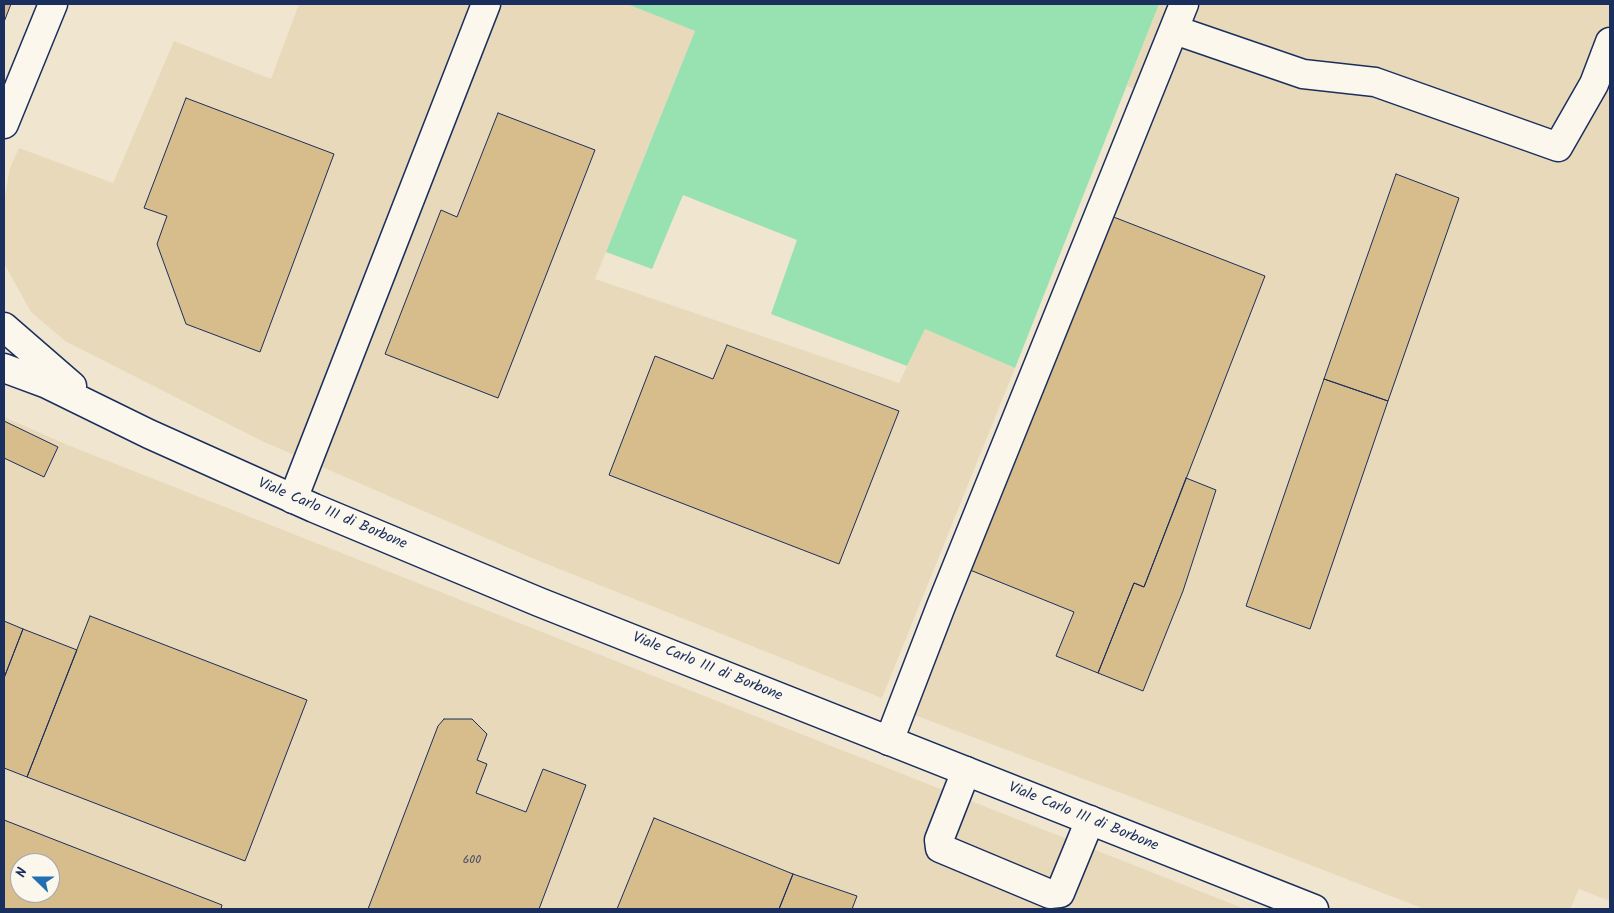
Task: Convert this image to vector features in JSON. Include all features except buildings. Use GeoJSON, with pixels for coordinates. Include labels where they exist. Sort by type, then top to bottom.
{"type":"FeatureCollection","features":[{"type":"Feature","properties":{"kind":"main road"},"geometry":{"type":"LineString","coordinates":[[4,124],[53,4]]}},
{"type":"Feature","properties":{"kind":"main road"},"geometry":{"type":"LineString","coordinates":[[293,499],[486,4]]}},
{"type":"Feature","properties":{"kind":"main road"},"geometry":{"type":"LineString","coordinates":[[889,741],[945,597],[1184,4]]}},
{"type":"Feature","properties":{"kind":"main road"},"geometry":{"type":"LineString","coordinates":[[1174,30],[1303,74],[1375,82],[1558,147],[1594,84],[1610,42]]}},
{"type":"Feature","properties":{"kind":"main road","name":"Viale Carlo III di Borbone"},"geometry":{"type":"LineString","coordinates":[[4,327],[44,364],[106,413]]}},
{"type":"Feature","properties":{"kind":"main road","name":"Viale Carlo III di Borbone"},"geometry":{"type":"LineString","coordinates":[[4,368],[47,384],[149,434],[293,499],[548,606],[1314,909]]}},
{"type":"Feature","properties":{"kind":"main road"},"geometry":{"type":"LineString","coordinates":[[966,771],[939,840],[940,848],[1050,894],[1060,893],[1090,820]]}},
{"type":"Feature","properties":{"kind":"shaded area"},"geometry":{"type":"Polygon","coordinates":[[[299,4],[627,4],[695,31],[595,279],[899,383],[925,329],[1015,368],[882,698],[532,558],[262,441],[65,341],[31,312],[5,265],[4,202],[10,168],[19,148],[113,183],[174,41],[271,79],[299,4]]]}},
{"type":"Feature","properties":{"kind":"shaded area"},"geometry":{"type":"Polygon","coordinates":[[[1159,4],[1610,4],[1610,901],[1579,889],[1570,909],[1424,909],[912,714],[1111,216],[1161,100],[1127,86],[1159,4]]]}},
{"type":"Feature","properties":{"kind":"shaded area"},"geometry":{"type":"Polygon","coordinates":[[[4,417],[70,446],[1245,909],[4,909],[4,417]]]}},
{"type":"Feature","properties":{"kind":"green space"},"geometry":{"type":"Polygon","coordinates":[[[627,4],[1159,4],[1015,368],[925,329],[907,366],[771,314],[797,240],[683,195],[652,269],[606,252],[695,31],[627,4]]]}}]}
